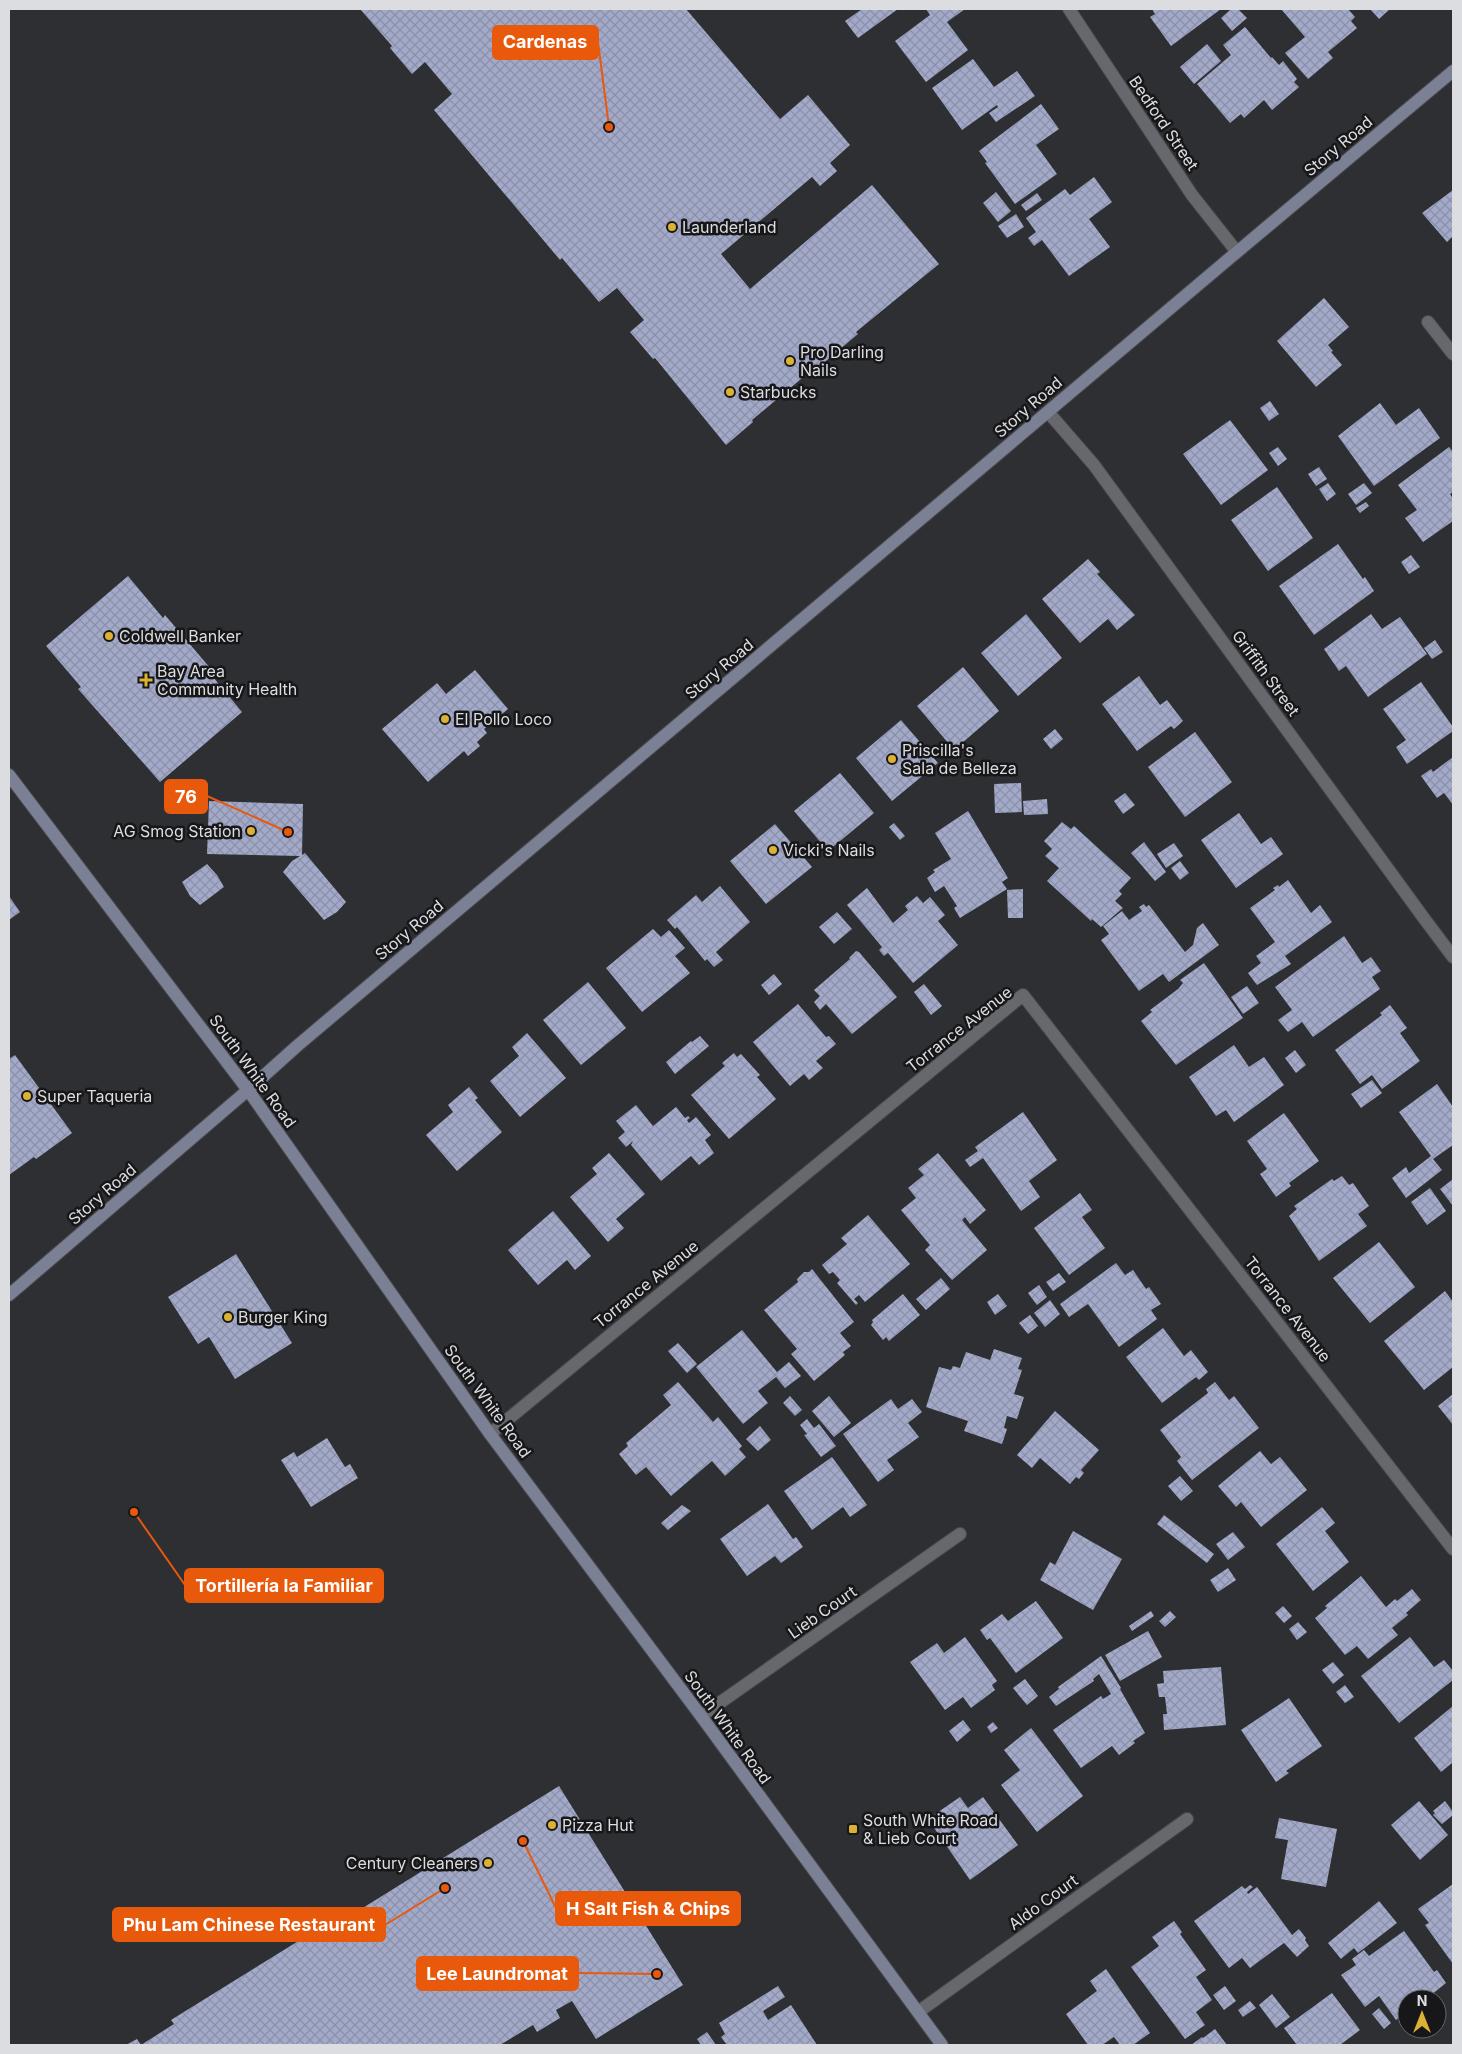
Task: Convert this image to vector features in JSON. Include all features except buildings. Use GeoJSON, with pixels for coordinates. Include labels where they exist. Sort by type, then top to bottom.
{"type":"FeatureCollection","features":[{"type":"Feature","properties":{"kind":"main road","name":"Story Road"},"geometry":{"type":"LineString","coordinates":[[9,1295],[297,1046],[1236,252],[1453,71]]}},
{"type":"Feature","properties":{"kind":"main road","name":"South White Road"},"geometry":{"type":"LineString","coordinates":[[9,775],[248,1090],[490,1434],[701,1716],[942,2045]]}},
{"type":"Feature","properties":{"kind":"street","name":"Bedford Street"},"geometry":{"type":"LineString","coordinates":[[1068,9],[1192,195],[1236,252]]}},
{"type":"Feature","properties":{"kind":"street"},"geometry":{"type":"LineString","coordinates":[[1428,322],[1453,354]]}},
{"type":"Feature","properties":{"kind":"street","name":"Griffith Street"},"geometry":{"type":"LineString","coordinates":[[1048,412],[1094,464],[1453,957]]}},
{"type":"Feature","properties":{"kind":"street","name":"Torrance Avenue"},"geometry":{"type":"LineString","coordinates":[[490,1434],[1023,995],[1453,1549]]}},
{"type":"Feature","properties":{"kind":"street","name":"Lieb Court"},"geometry":{"type":"LineString","coordinates":[[701,1716],[960,1534]]}},
{"type":"Feature","properties":{"kind":"street","name":"Aldo Court"},"geometry":{"type":"LineString","coordinates":[[918,2012],[1187,1819]]}},
{"type":"Feature","properties":{"kind":"place","name":"Cardenas"},"geometry":{"type":"Point","coordinates":[609,127]}},
{"type":"Feature","properties":{"kind":"place","name":"Launderland"},"geometry":{"type":"Point","coordinates":[672,227]}},
{"type":"Feature","properties":{"kind":"place","name":"Pro Darling Nails"},"geometry":{"type":"Point","coordinates":[790,361]}},
{"type":"Feature","properties":{"kind":"place","name":"Starbucks"},"geometry":{"type":"Point","coordinates":[730,392]}},
{"type":"Feature","properties":{"kind":"place","name":"Coldwell Banker"},"geometry":{"type":"Point","coordinates":[109,636]}},
{"type":"Feature","properties":{"kind":"place","name":"Bay Area Community Health"},"geometry":{"type":"Point","coordinates":[146,680]}},
{"type":"Feature","properties":{"kind":"place","name":"El Pollo Loco"},"geometry":{"type":"Point","coordinates":[445,719]}},
{"type":"Feature","properties":{"kind":"place","name":"Priscilla's Sala de Belleza"},"geometry":{"type":"Point","coordinates":[892,759]}},
{"type":"Feature","properties":{"kind":"place","name":"AG Smog Station"},"geometry":{"type":"Point","coordinates":[251,831]}},
{"type":"Feature","properties":{"kind":"place","name":"76"},"geometry":{"type":"Point","coordinates":[288,832]}},
{"type":"Feature","properties":{"kind":"place","name":"Vicki's Nails"},"geometry":{"type":"Point","coordinates":[773,850]}},
{"type":"Feature","properties":{"kind":"place","name":"Super Taqueria"},"geometry":{"type":"Point","coordinates":[27,1096]}},
{"type":"Feature","properties":{"kind":"place","name":"Burger King"},"geometry":{"type":"Point","coordinates":[228,1317]}},
{"type":"Feature","properties":{"kind":"place","name":"Tortillería la Familiar"},"geometry":{"type":"Point","coordinates":[134,1512]}},
{"type":"Feature","properties":{"kind":"place","name":"Pizza Hut"},"geometry":{"type":"Point","coordinates":[552,1825]}},
{"type":"Feature","properties":{"kind":"place","name":"South White Road & Lieb Court"},"geometry":{"type":"Point","coordinates":[853,1829]}},
{"type":"Feature","properties":{"kind":"place","name":"H Salt Fish & Chips"},"geometry":{"type":"Point","coordinates":[523,1841]}},
{"type":"Feature","properties":{"kind":"place","name":"Century Cleaners"},"geometry":{"type":"Point","coordinates":[488,1863]}},
{"type":"Feature","properties":{"kind":"place","name":"Phu Lam Chinese Restaurant"},"geometry":{"type":"Point","coordinates":[445,1888]}},
{"type":"Feature","properties":{"kind":"place","name":"Lee Laundromat"},"geometry":{"type":"Point","coordinates":[657,1974]}}]}
